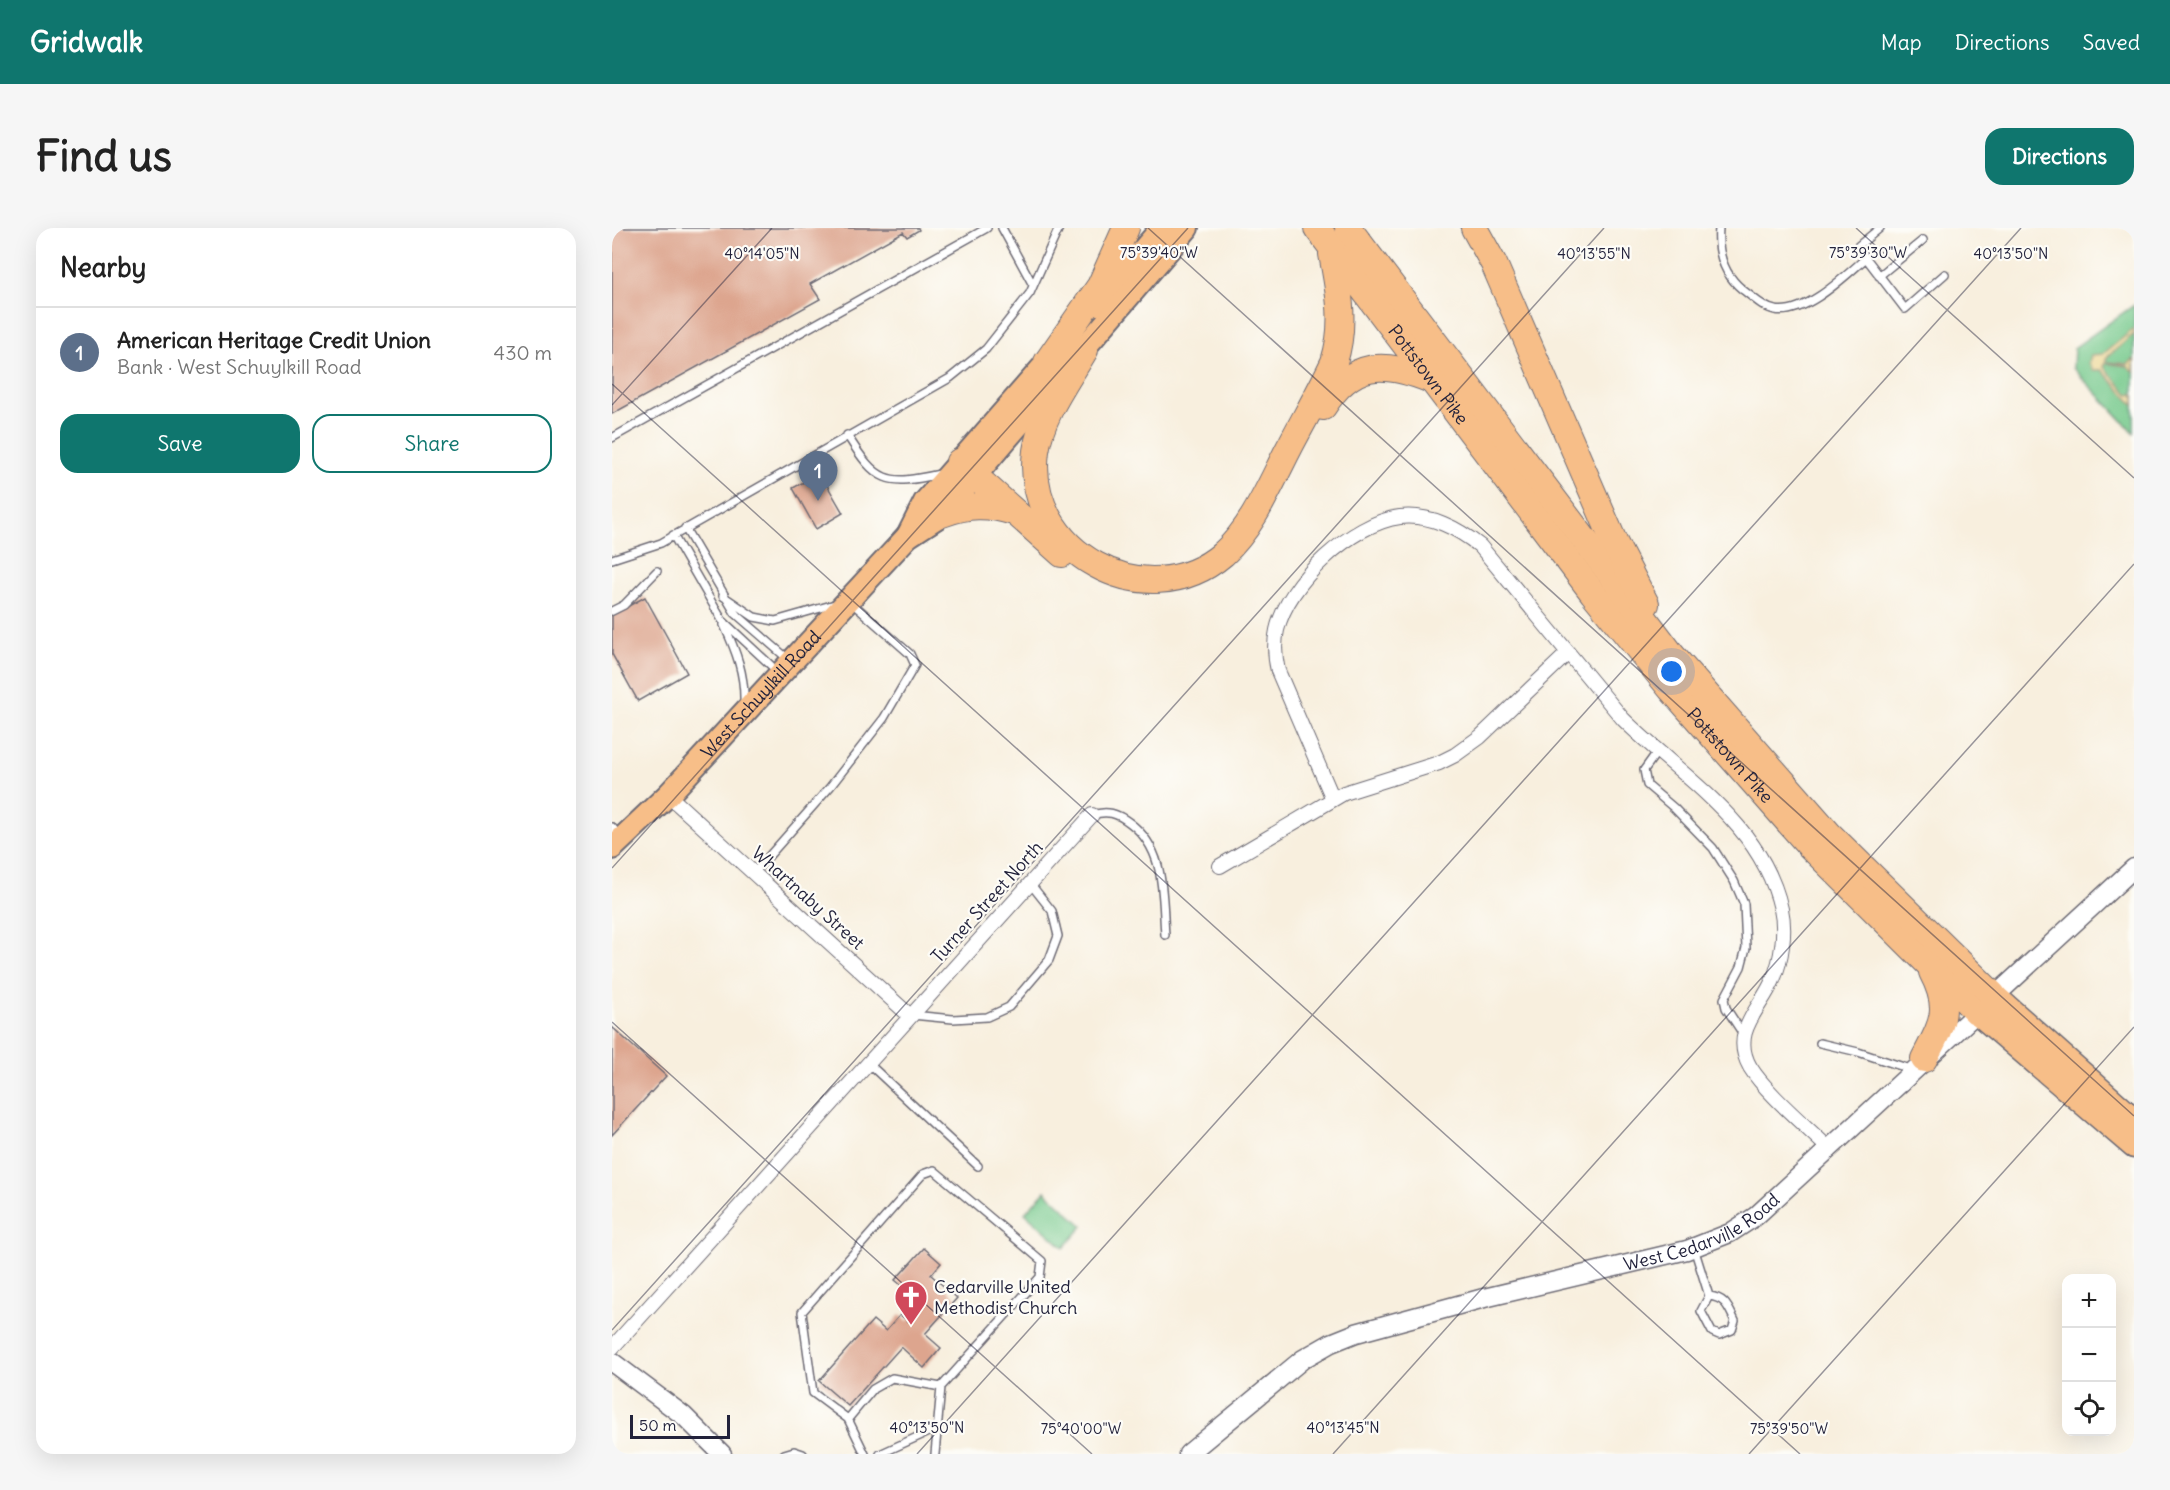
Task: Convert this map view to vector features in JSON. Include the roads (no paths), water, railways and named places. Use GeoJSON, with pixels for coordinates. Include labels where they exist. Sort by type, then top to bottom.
{"type":"FeatureCollection","features":[{"type":"Feature","properties":{"kind":"highway"},"geometry":{"type":"LineString","coordinates":[[1047,362],[1100,286],[1126,228]]}},
{"type":"Feature","properties":{"kind":"highway","name":"Pottstown Pike"},"geometry":{"type":"LineString","coordinates":[[1348,228],[1672,655],[1829,834],[1985,1003],[2134,1146]]}},
{"type":"Feature","properties":{"kind":"highway"},"geometry":{"type":"LineString","coordinates":[[1474,228],[1494,264],[1615,544],[1672,655]]}},
{"type":"Feature","properties":{"kind":"highway"},"geometry":{"type":"LineString","coordinates":[[1085,350],[1052,407],[1036,451],[1039,492],[1051,521],[1063,538],[1083,558],[1119,577],[1157,580],[1200,569],[1223,554],[1247,526],[1334,362],[1341,315],[1324,238]]}},
{"type":"Feature","properties":{"kind":"highway","name":"Pottstown Pike"},"geometry":{"type":"LineString","coordinates":[[1324,238],[1593,592],[1671,689],[1808,844],[1928,964],[1985,1003],[2134,1120]]}},
{"type":"Feature","properties":{"kind":"highway"},"geometry":{"type":"LineString","coordinates":[[961,470],[1014,512],[1066,558],[1094,578],[1137,590],[1156,591],[1188,585],[1220,569],[1251,539],[1311,428],[1343,382],[1363,369],[1391,366],[1431,380]]}},
{"type":"Feature","properties":{"kind":"highway"},"geometry":{"type":"LineString","coordinates":[[942,514],[957,508],[982,505],[1014,512]]}},
{"type":"Feature","properties":{"kind":"highway"},"geometry":{"type":"LineString","coordinates":[[1918,1064],[1942,1023],[1945,1007],[1942,991],[1928,964]]}},
{"type":"Feature","properties":{"kind":"main road","name":"West Schuylkill Road"},"geometry":{"type":"LineString","coordinates":[[615,838],[668,795],[784,667],[908,536],[942,514],[961,470],[1047,362],[1162,228]]}},
{"type":"Feature","properties":{"kind":"main road","name":"West Schuylkill Road"},"geometry":{"type":"LineString","coordinates":[[908,536],[925,502],[1085,350],[1187,228]]}},
{"type":"Feature","properties":{"kind":"street"},"geometry":{"type":"LineString","coordinates":[[1334,799],[1278,671],[1276,632],[1286,607],[1328,554],[1373,524],[1400,517],[1418,517],[1449,525],[1480,546],[1623,719],[1657,752],[1696,782],[1742,830],[1772,881],[1781,909],[1783,928],[1778,967],[1743,1034],[1750,1067],[1829,1149]]}},
{"type":"Feature","properties":{"kind":"street"},"geometry":{"type":"LineString","coordinates":[[1220,866],[1334,799],[1455,755],[1480,737],[1568,653]]}},
{"type":"Feature","properties":{"kind":"street","name":"Whartnaby Street"},"geometry":{"type":"LineString","coordinates":[[668,795],[909,1015]]}},
{"type":"Feature","properties":{"kind":"street","name":"Turner Street North"},"geometry":{"type":"LineString","coordinates":[[909,1015],[1092,815]]}},
{"type":"Feature","properties":{"kind":"street","name":"West Cedarville Road"},"geometry":{"type":"LineString","coordinates":[[1188,1454],[1303,1359],[1356,1332],[1484,1298],[1694,1248],[1730,1233],[1756,1216],[1918,1064],[2132,871]]}},
{"type":"Feature","properties":{"kind":"street"},"geometry":{"type":"LineString","coordinates":[[612,1348],[909,1015]]}},
{"type":"Feature","properties":{"kind":"street"},"geometry":{"type":"LineString","coordinates":[[612,1362],[665,1400],[722,1454]]}},
{"type":"Feature","properties":{"kind":"lane"},"geometry":{"type":"LineString","coordinates":[[612,438],[987,228]]}},
{"type":"Feature","properties":{"kind":"lane"},"geometry":{"type":"LineString","coordinates":[[1002,228],[1033,285]]}},
{"type":"Feature","properties":{"kind":"lane"},"geometry":{"type":"LineString","coordinates":[[612,559],[661,543],[950,378],[986,349],[1033,285],[1059,228]]}},
{"type":"Feature","properties":{"kind":"lane"},"geometry":{"type":"LineString","coordinates":[[1719,228],[1718,252],[1736,284],[1762,305],[1775,310],[1788,310],[1823,294],[1866,258]]}},
{"type":"Feature","properties":{"kind":"lane"},"geometry":{"type":"LineString","coordinates":[[1880,228],[1858,246],[1905,309],[1945,274]]}},
{"type":"Feature","properties":{"kind":"lane"},"geometry":{"type":"LineString","coordinates":[[1879,276],[1923,240]]}},
{"type":"Feature","properties":{"kind":"lane"},"geometry":{"type":"LineString","coordinates":[[847,435],[864,462],[887,478],[907,481],[961,470]]}},
{"type":"Feature","properties":{"kind":"lane"},"geometry":{"type":"LineString","coordinates":[[685,528],[735,613],[784,667]]}},
{"type":"Feature","properties":{"kind":"lane"},"geometry":{"type":"LineString","coordinates":[[673,535],[722,620],[740,660],[745,686],[744,711]]}},
{"type":"Feature","properties":{"kind":"lane"},"geometry":{"type":"LineString","coordinates":[[612,611],[624,605],[657,571]]}},
{"type":"Feature","properties":{"kind":"lane"},"geometry":{"type":"LineString","coordinates":[[723,596],[754,617],[775,621],[849,600],[910,654],[915,665],[884,718],[837,778],[754,873]]}},
{"type":"Feature","properties":{"kind":"lane"},"geometry":{"type":"LineString","coordinates":[[722,620],[784,667]]}},
{"type":"Feature","properties":{"kind":"lane"},"geometry":{"type":"LineString","coordinates":[[1657,752],[1644,770],[1647,786],[1674,808],[1713,848],[1734,881],[1744,904],[1746,948],[1741,967],[1724,999],[1726,1008],[1743,1034]]}},
{"type":"Feature","properties":{"kind":"lane"},"geometry":{"type":"LineString","coordinates":[[1092,815],[1103,811],[1125,819],[1141,831],[1155,852],[1159,866],[1166,935]]}},
{"type":"Feature","properties":{"kind":"lane"},"geometry":{"type":"LineString","coordinates":[[909,1015],[953,1019],[987,1017],[1009,1007],[1049,960],[1058,936],[1052,911],[1029,882]]}},
{"type":"Feature","properties":{"kind":"lane"},"geometry":{"type":"LineString","coordinates":[[1820,1043],[1918,1064]]}},
{"type":"Feature","properties":{"kind":"lane"},"geometry":{"type":"LineString","coordinates":[[868,1063],[978,1167]]}},
{"type":"Feature","properties":{"kind":"lane"},"geometry":{"type":"LineString","coordinates":[[865,1454],[848,1419],[813,1394],[802,1312],[923,1174],[934,1170],[1041,1261],[1040,1277],[941,1387],[935,1454]]}},
{"type":"Feature","properties":{"kind":"lane"},"geometry":{"type":"LineString","coordinates":[[1694,1248],[1709,1296],[1701,1311],[1713,1332],[1719,1335],[1732,1330],[1734,1321],[1726,1303],[1720,1297],[1709,1296]]}},
{"type":"Feature","properties":{"kind":"lane"},"geometry":{"type":"LineString","coordinates":[[848,1419],[873,1389],[892,1378],[941,1387]]}},
{"type":"Feature","properties":{"kind":"lane"},"geometry":{"type":"LineString","coordinates":[[880,1454],[937,1428]]}},
{"type":"Feature","properties":{"kind":"lane"},"geometry":{"type":"LineString","coordinates":[[784,1454],[794,1451],[804,1454]]}},
{"type":"Feature","properties":{"kind":"place","name":"American Heritage Credit Union"},"geometry":{"type":"Point","coordinates":[818,501]}},
{"type":"Feature","properties":{"kind":"place","name":"Cedarville United Methodist Church"},"geometry":{"type":"Point","coordinates":[911,1326]}}]}
